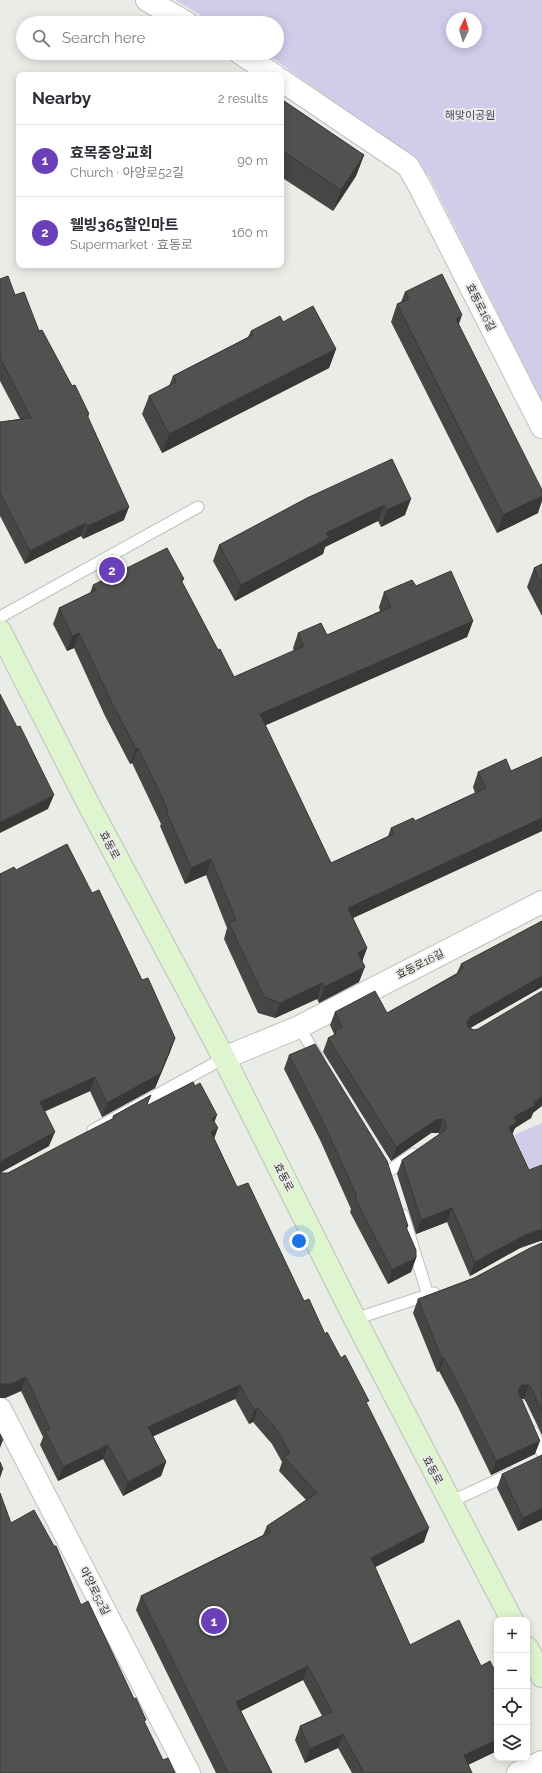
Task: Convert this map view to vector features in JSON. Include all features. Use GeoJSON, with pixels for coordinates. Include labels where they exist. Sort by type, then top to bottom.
{"type":"FeatureCollection","features":[{"type":"Feature","properties":{"kind":"main road","name":"효동로"},"geometry":{"type":"LineString","coordinates":[[0,631],[90,807],[224,1058],[355,1319],[510,1617]]}},
{"type":"Feature","properties":{"kind":"main road"},"geometry":{"type":"LineString","coordinates":[[530,1653],[542,1676]]}},
{"type":"Feature","properties":{"kind":"street"},"geometry":{"type":"LineString","coordinates":[[146,0],[175,16]]}},
{"type":"Feature","properties":{"kind":"street"},"geometry":{"type":"LineString","coordinates":[[251,60],[269,72]]}},
{"type":"Feature","properties":{"kind":"street","name":"효동로16길"},"geometry":{"type":"LineString","coordinates":[[284,82],[408,166],[542,427]]}},
{"type":"Feature","properties":{"kind":"street","name":"효동로16길"},"geometry":{"type":"LineString","coordinates":[[224,1058],[299,1027],[542,902]]}},
{"type":"Feature","properties":{"kind":"street","name":"아양로52길"},"geometry":{"type":"LineString","coordinates":[[0,1411],[189,1773]]}},
{"type":"Feature","properties":{"kind":"street"},"geometry":{"type":"LineString","coordinates":[[518,1773],[542,1762]]}},
{"type":"Feature","properties":{"kind":"lane"},"geometry":{"type":"LineString","coordinates":[[0,617],[198,507]]}},
{"type":"Feature","properties":{"kind":"lane"},"geometry":{"type":"LineString","coordinates":[[299,1027],[323,1066]]}},
{"type":"Feature","properties":{"kind":"lane"},"geometry":{"type":"LineString","coordinates":[[84,1135],[224,1058]]}},
{"type":"Feature","properties":{"kind":"lane"},"geometry":{"type":"LineString","coordinates":[[388,1171],[423,1147]]}},
{"type":"Feature","properties":{"kind":"lane"},"geometry":{"type":"LineString","coordinates":[[400,1207],[428,1295]]}},
{"type":"Feature","properties":{"kind":"lane"},"geometry":{"type":"LineString","coordinates":[[355,1319],[443,1291]]}},
{"type":"Feature","properties":{"kind":"lane"},"geometry":{"type":"LineString","coordinates":[[529,1425],[542,1452]]}},
{"type":"Feature","properties":{"kind":"lane"},"geometry":{"type":"LineString","coordinates":[[450,1502],[521,1469]]}},
{"type":"Feature","properties":{"kind":"green space","name":"해맞이공원"},"geometry":{"type":"Polygon","coordinates":[[[175,0],[542,0],[542,402],[429,176],[369,126],[275,60],[284,60],[284,16],[202,16],[175,0]]]}},
{"type":"Feature","properties":{"kind":"green space"},"geometry":{"type":"Polygon","coordinates":[[[542,1123],[542,1172],[533,1177],[514,1135],[542,1123]]]}},
{"type":"Feature","properties":{"kind":"building"},"geometry":{"type":"Polygon","coordinates":[[[284,101],[364,155],[341,190],[284,152],[284,101]]]}},
{"type":"Feature","properties":{"kind":"building"},"geometry":{"type":"Polygon","coordinates":[[[442,274],[462,315],[456,319],[542,490],[542,496],[503,515],[397,304],[409,299],[405,292],[442,274]]]}},
{"type":"Feature","properties":{"kind":"building"},"geometry":{"type":"Polygon","coordinates":[[[8,276],[15,295],[24,292],[39,331],[42,330],[72,386],[75,385],[129,507],[88,526],[86,523],[30,551],[0,493],[0,422],[31,418],[0,358],[0,279],[8,276]]]}},
{"type":"Feature","properties":{"kind":"building"},"geometry":{"type":"Polygon","coordinates":[[[313,306],[336,349],[169,434],[149,396],[176,382],[173,376],[253,335],[251,331],[280,316],[283,322],[313,306]]]}},
{"type":"Feature","properties":{"kind":"building"},"geometry":{"type":"Polygon","coordinates":[[[392,459],[411,499],[387,510],[384,505],[326,533],[329,538],[241,585],[219,545],[307,498],[392,459]]]}},
{"type":"Feature","properties":{"kind":"building"},"geometry":{"type":"Polygon","coordinates":[[[167,548],[184,579],[181,580],[234,677],[304,646],[298,633],[321,623],[327,635],[391,607],[384,592],[412,580],[416,586],[451,571],[473,621],[260,714],[331,863],[394,834],[391,828],[413,818],[415,821],[486,788],[478,772],[506,759],[511,771],[542,757],[542,818],[348,908],[367,948],[358,953],[365,967],[324,987],[322,983],[280,1003],[264,997],[229,923],[236,920],[211,859],[191,868],[166,811],[168,810],[138,748],[136,749],[111,701],[79,633],[72,636],[59,608],[96,590],[93,585],[167,548]]]}},
{"type":"Feature","properties":{"kind":"building"},"geometry":{"type":"Polygon","coordinates":[[[542,564],[542,585],[534,568],[542,564]]]}},
{"type":"Feature","properties":{"kind":"building"},"geometry":{"type":"Polygon","coordinates":[[[0,694],[17,727],[20,726],[54,795],[0,822],[0,694]]]}},
{"type":"Feature","properties":{"kind":"building"},"geometry":{"type":"Polygon","coordinates":[[[67,844],[92,893],[99,890],[142,980],[148,978],[175,1038],[160,1074],[107,1103],[95,1077],[40,1102],[55,1132],[0,1163],[0,874],[14,867],[16,870],[67,844]]]}},
{"type":"Feature","properties":{"kind":"building"},"geometry":{"type":"Polygon","coordinates":[[[542,921],[542,976],[470,1017],[467,1023],[468,1027],[474,1030],[478,1029],[542,991],[542,1096],[534,1102],[536,1105],[514,1117],[517,1122],[509,1127],[529,1170],[542,1165],[542,1229],[525,1235],[475,1262],[452,1208],[421,1220],[402,1160],[444,1131],[446,1128],[446,1122],[443,1119],[436,1120],[396,1147],[328,1038],[336,1034],[335,1031],[342,1027],[335,1012],[375,991],[387,1013],[459,973],[458,971],[463,968],[461,964],[542,921]]]}},
{"type":"Feature","properties":{"kind":"building"},"geometry":{"type":"Polygon","coordinates":[[[315,1044],[387,1161],[408,1226],[406,1227],[416,1250],[416,1258],[392,1270],[355,1198],[357,1197],[325,1126],[289,1055],[315,1044]]]}},
{"type":"Feature","properties":{"kind":"building"},"geometry":{"type":"Polygon","coordinates":[[[193,1082],[195,1086],[200,1083],[217,1115],[212,1118],[218,1128],[211,1132],[237,1187],[248,1183],[304,1301],[309,1299],[325,1334],[327,1332],[341,1358],[345,1355],[369,1401],[366,1402],[429,1528],[371,1558],[410,1645],[459,1620],[481,1666],[490,1661],[494,1669],[494,1741],[464,1755],[472,1773],[364,1773],[343,1734],[310,1749],[300,1726],[332,1712],[308,1666],[236,1702],[272,1773],[228,1773],[141,1596],[271,1532],[267,1526],[317,1493],[284,1457],[290,1453],[277,1430],[258,1408],[254,1410],[240,1385],[148,1427],[166,1462],[128,1482],[108,1445],[63,1467],[45,1431],[50,1429],[26,1377],[11,1384],[0,1384],[0,1171],[2,1173],[8,1173],[114,1118],[113,1116],[151,1095],[146,1106],[193,1082]]]}},
{"type":"Feature","properties":{"kind":"building"},"geometry":{"type":"Polygon","coordinates":[[[542,1243],[542,1411],[529,1385],[522,1385],[518,1391],[540,1441],[496,1461],[444,1358],[442,1359],[418,1299],[474,1278],[542,1243]]]}},
{"type":"Feature","properties":{"kind":"building"},"geometry":{"type":"Polygon","coordinates":[[[0,1434],[3,1440],[0,1441],[0,1434]]]}},
{"type":"Feature","properties":{"kind":"building"},"geometry":{"type":"Polygon","coordinates":[[[542,1455],[542,1508],[523,1518],[502,1474],[542,1455]]]}},
{"type":"Feature","properties":{"kind":"building"},"geometry":{"type":"Polygon","coordinates":[[[0,1462],[3,1469],[0,1470],[0,1462]]]}},
{"type":"Feature","properties":{"kind":"building"},"geometry":{"type":"Polygon","coordinates":[[[0,1493],[11,1523],[34,1510],[54,1546],[56,1546],[81,1605],[88,1601],[134,1699],[136,1698],[146,1720],[144,1721],[163,1760],[168,1758],[175,1773],[0,1773],[0,1493]]]}},
{"type":"Feature","properties":{"kind":"place","name":"웰빙365할인마트"},"geometry":{"type":"Point","coordinates":[112,570]}},
{"type":"Feature","properties":{"kind":"place","name":"효목중앙교회"},"geometry":{"type":"Point","coordinates":[214,1621]}}]}
